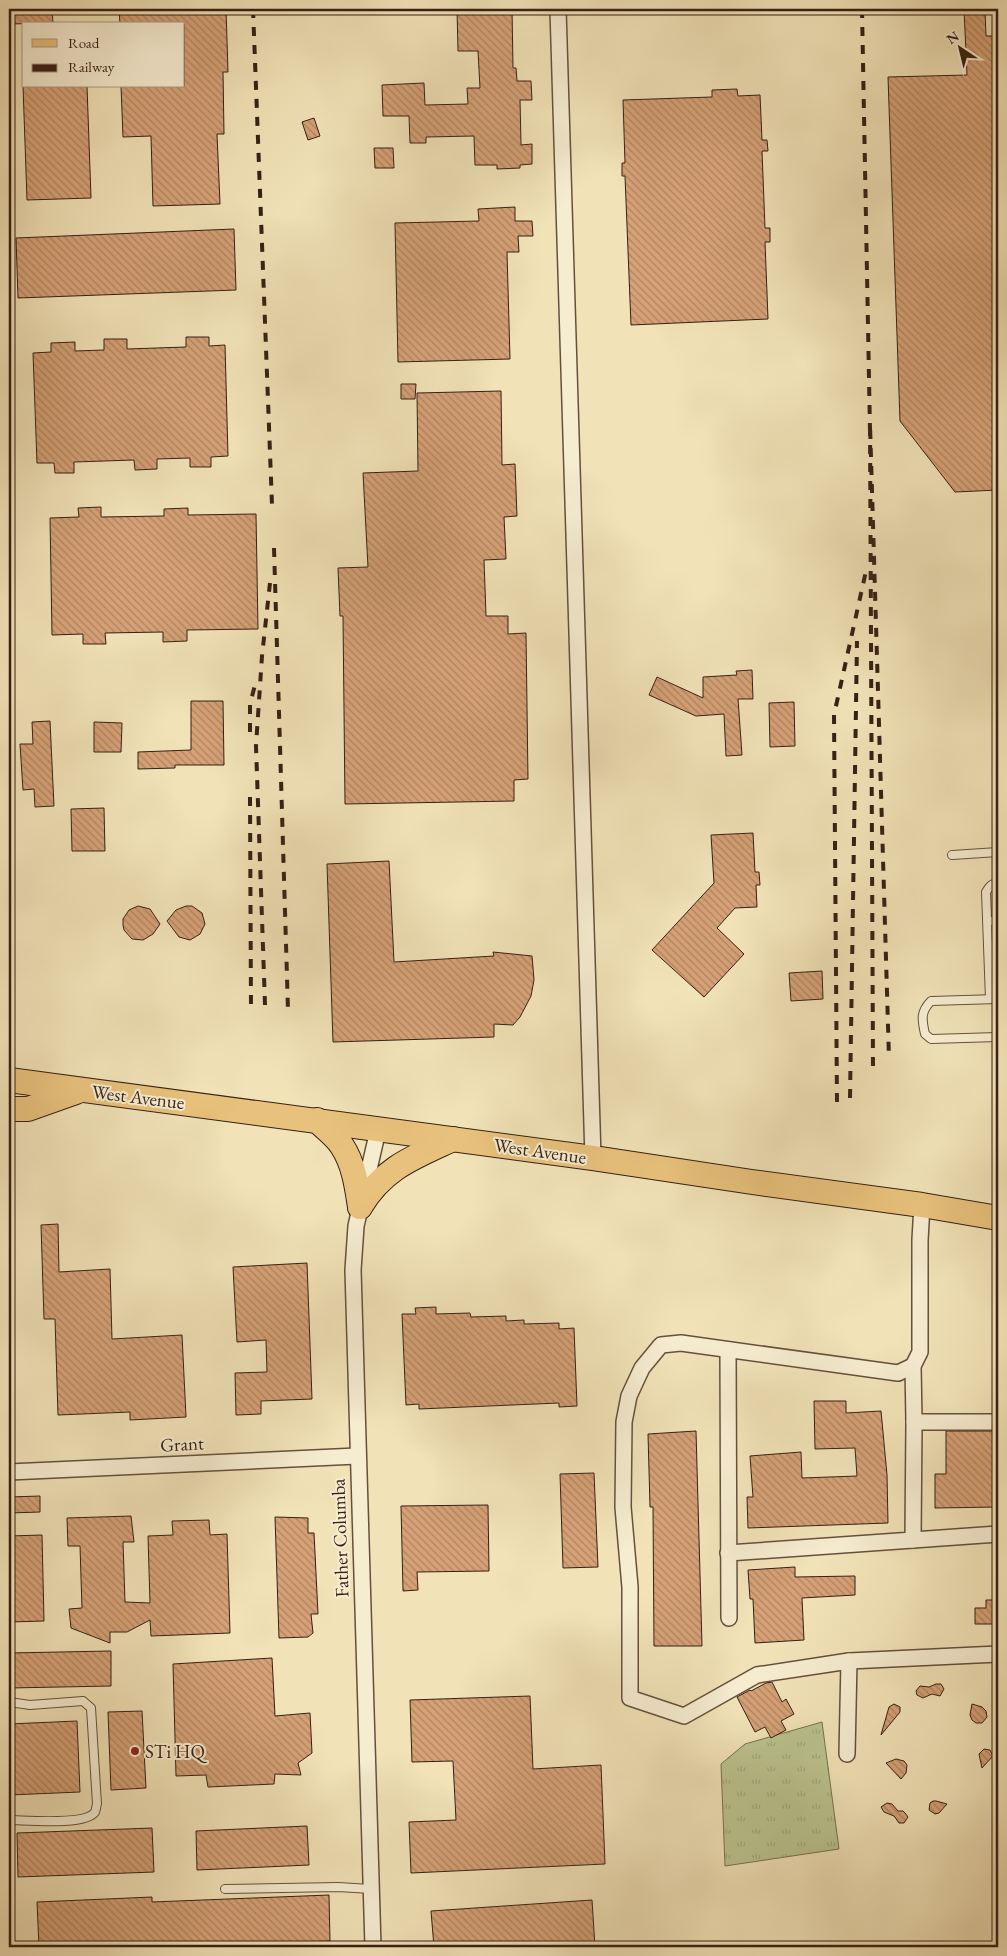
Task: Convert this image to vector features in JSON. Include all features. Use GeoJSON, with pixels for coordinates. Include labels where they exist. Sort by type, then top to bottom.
{"type":"FeatureCollection","features":[{"type":"Feature","properties":{"kind":"main road","name":"West Avenue"},"geometry":{"type":"LineString","coordinates":[[9,1080],[593,1158],[762,1184],[922,1205],[998,1218]]}},
{"type":"Feature","properties":{"kind":"main road","name":"West Avenue"},"geometry":{"type":"LineString","coordinates":[[9,1109],[28,1110],[80,1090]]}},
{"type":"Feature","properties":{"kind":"main road"},"geometry":{"type":"LineString","coordinates":[[317,1120],[343,1146],[357,1183],[360,1208]]}},
{"type":"Feature","properties":{"kind":"main road"},"geometry":{"type":"LineString","coordinates":[[360,1208],[377,1182],[392,1170],[415,1156],[453,1139]]}},
{"type":"Feature","properties":{"kind":"street"},"geometry":{"type":"LineString","coordinates":[[558,9],[593,1158]]}},
{"type":"Feature","properties":{"kind":"street","name":"Father Columba"},"geometry":{"type":"LineString","coordinates":[[372,1947],[353,1246],[378,1130]]}},
{"type":"Feature","properties":{"kind":"street"},"geometry":{"type":"LineString","coordinates":[[913,1540],[914,1422],[912,1366],[920,1352],[920,1240],[922,1205]]}},
{"type":"Feature","properties":{"kind":"street"},"geometry":{"type":"LineString","coordinates":[[912,1366],[898,1373],[681,1343],[661,1345],[642,1368],[629,1396],[624,1422],[623,1507],[630,1587],[630,1698],[684,1716],[756,1676],[849,1660],[998,1654]]}},
{"type":"Feature","properties":{"kind":"street"},"geometry":{"type":"LineString","coordinates":[[728,1350],[729,1618]]}},
{"type":"Feature","properties":{"kind":"street"},"geometry":{"type":"LineString","coordinates":[[914,1422],[998,1422]]}},
{"type":"Feature","properties":{"kind":"street","name":"Grant"},"geometry":{"type":"LineString","coordinates":[[9,1472],[358,1456]]}},
{"type":"Feature","properties":{"kind":"street"},"geometry":{"type":"LineString","coordinates":[[728,1553],[998,1534]]}},
{"type":"Feature","properties":{"kind":"street"},"geometry":{"type":"LineString","coordinates":[[847,1754],[849,1660]]}},
{"type":"Feature","properties":{"kind":"lane"},"geometry":{"type":"LineString","coordinates":[[952,855],[998,852]]}},
{"type":"Feature","properties":{"kind":"lane"},"geometry":{"type":"LineString","coordinates":[[998,883],[994,883],[986,892],[989,956],[994,999],[931,1001],[923,1009],[922,1020],[925,1034],[931,1039],[998,1037]]}},
{"type":"Feature","properties":{"kind":"lane"},"geometry":{"type":"LineString","coordinates":[[988,921],[998,921]]}},
{"type":"Feature","properties":{"kind":"lane"},"geometry":{"type":"LineString","coordinates":[[989,956],[998,956]]}},
{"type":"Feature","properties":{"kind":"lane"},"geometry":{"type":"LineString","coordinates":[[9,1702],[30,1704],[83,1701],[91,1708],[97,1804],[94,1813],[89,1817],[68,1822],[9,1820]]}},
{"type":"Feature","properties":{"kind":"lane"},"geometry":{"type":"LineString","coordinates":[[226,1890],[338,1887],[371,1889]]}},
{"type":"Feature","properties":{"kind":"green space"},"geometry":{"type":"Polygon","coordinates":[[[822,1722],[839,1849],[725,1866],[721,1764],[745,1744],[822,1722]]]}},
{"type":"Feature","properties":{"kind":"building"},"geometry":{"type":"Polygon","coordinates":[[[9,9],[52,9],[53,22],[9,24],[9,9]]]}},
{"type":"Feature","properties":{"kind":"building"},"geometry":{"type":"Polygon","coordinates":[[[119,9],[226,9],[228,72],[223,72],[224,134],[217,134],[220,204],[153,206],[151,136],[123,137],[121,88],[185,88],[185,22],[120,22],[119,9]]]}},
{"type":"Feature","properties":{"kind":"building"},"geometry":{"type":"Polygon","coordinates":[[[457,9],[512,9],[513,68],[516,68],[517,81],[531,81],[532,100],[520,100],[521,145],[532,144],[532,164],[520,165],[520,168],[497,169],[497,165],[475,165],[474,136],[426,137],[426,143],[410,143],[409,116],[383,116],[382,85],[424,83],[425,105],[468,104],[467,88],[480,88],[478,51],[458,51],[457,9]]]}},
{"type":"Feature","properties":{"kind":"building"},"geometry":{"type":"Polygon","coordinates":[[[964,9],[985,9],[986,36],[998,36],[998,490],[955,492],[900,421],[888,77],[967,75],[964,9]]]}},
{"type":"Feature","properties":{"kind":"building"},"geometry":{"type":"Polygon","coordinates":[[[23,88],[87,88],[91,198],[27,200],[23,88]]]}},
{"type":"Feature","properties":{"kind":"building"},"geometry":{"type":"Polygon","coordinates":[[[737,89],[738,96],[760,95],[762,140],[767,140],[768,151],[762,151],[765,228],[770,228],[770,242],[765,242],[768,319],[631,325],[625,176],[622,176],[622,163],[625,163],[623,100],[712,97],[712,90],[737,89]]]}},
{"type":"Feature","properties":{"kind":"building"},"geometry":{"type":"Polygon","coordinates":[[[314,118],[320,136],[308,140],[302,122],[314,118]]]}},
{"type":"Feature","properties":{"kind":"building"},"geometry":{"type":"Polygon","coordinates":[[[374,148],[393,148],[394,168],[375,168],[374,148]]]}},
{"type":"Feature","properties":{"kind":"building"},"geometry":{"type":"Polygon","coordinates":[[[515,207],[515,221],[532,221],[533,236],[518,236],[519,252],[507,252],[510,359],[398,362],[395,223],[479,221],[478,209],[515,207]]]}},
{"type":"Feature","properties":{"kind":"building"},"geometry":{"type":"Polygon","coordinates":[[[234,229],[236,290],[18,298],[16,238],[234,229]]]}},
{"type":"Feature","properties":{"kind":"building"},"geometry":{"type":"Polygon","coordinates":[[[186,337],[209,337],[209,346],[225,345],[228,456],[211,457],[211,467],[190,467],[190,458],[157,459],[157,469],[135,470],[134,460],[74,462],[74,473],[55,473],[54,463],[37,463],[33,353],[51,352],[51,343],[75,342],[75,351],[104,350],[104,339],[127,339],[127,349],[186,347],[186,337]]]}},
{"type":"Feature","properties":{"kind":"building"},"geometry":{"type":"Polygon","coordinates":[[[401,384],[416,384],[415,399],[401,399],[401,384]]]}},
{"type":"Feature","properties":{"kind":"building"},"geometry":{"type":"Polygon","coordinates":[[[501,391],[502,465],[515,464],[517,516],[504,517],[506,559],[484,560],[486,616],[508,616],[508,634],[526,633],[528,779],[514,780],[514,801],[345,804],[343,616],[340,616],[338,568],[368,567],[363,473],[418,471],[417,393],[501,391]]]}},
{"type":"Feature","properties":{"kind":"building"},"geometry":{"type":"Polygon","coordinates":[[[101,507],[101,517],[164,516],[164,509],[188,508],[188,515],[256,514],[258,629],[187,630],[187,641],[163,642],[163,632],[105,633],[106,644],[83,644],[83,634],[52,635],[50,518],[79,517],[78,508],[101,507]]]}},
{"type":"Feature","properties":{"kind":"building"},"geometry":{"type":"Polygon","coordinates":[[[752,670],[753,699],[738,699],[742,755],[726,756],[724,714],[696,716],[649,695],[657,677],[703,698],[703,677],[737,675],[736,671],[752,670]]]}},
{"type":"Feature","properties":{"kind":"building"},"geometry":{"type":"Polygon","coordinates":[[[191,701],[223,701],[224,765],[175,765],[175,768],[138,769],[138,752],[191,750],[191,701]]]}},
{"type":"Feature","properties":{"kind":"building"},"geometry":{"type":"Polygon","coordinates":[[[794,702],[795,746],[770,747],[769,703],[794,702]]]}},
{"type":"Feature","properties":{"kind":"building"},"geometry":{"type":"Polygon","coordinates":[[[50,721],[54,806],[35,807],[34,789],[23,790],[20,744],[33,744],[32,722],[50,721]]]}},
{"type":"Feature","properties":{"kind":"building"},"geometry":{"type":"Polygon","coordinates":[[[94,722],[122,723],[121,752],[94,752],[94,722]]]}},
{"type":"Feature","properties":{"kind":"building"},"geometry":{"type":"Polygon","coordinates":[[[104,808],[105,851],[72,851],[71,809],[104,808]]]}},
{"type":"Feature","properties":{"kind":"building"},"geometry":{"type":"Polygon","coordinates":[[[753,833],[755,872],[759,872],[760,885],[756,885],[757,907],[735,908],[717,928],[744,954],[704,997],[652,950],[714,883],[711,835],[753,833]]]}},
{"type":"Feature","properties":{"kind":"building"},"geometry":{"type":"Polygon","coordinates":[[[389,861],[394,962],[494,956],[493,952],[532,956],[534,980],[531,996],[520,1017],[513,1025],[494,1024],[494,1037],[333,1042],[327,864],[389,861]]]}},
{"type":"Feature","properties":{"kind":"building"},"geometry":{"type":"Polygon","coordinates":[[[138,906],[150,909],[160,924],[153,934],[143,940],[132,939],[124,930],[123,925],[123,919],[129,910],[138,906]]]}},
{"type":"Feature","properties":{"kind":"building"},"geometry":{"type":"Polygon","coordinates":[[[192,906],[202,913],[205,924],[200,934],[190,940],[179,937],[167,921],[176,910],[192,906]]]}},
{"type":"Feature","properties":{"kind":"building"},"geometry":{"type":"Polygon","coordinates":[[[822,971],[823,999],[791,1001],[789,973],[822,971]]]}},
{"type":"Feature","properties":{"kind":"building"},"geometry":{"type":"Polygon","coordinates":[[[58,1224],[59,1272],[110,1269],[112,1339],[182,1335],[186,1417],[130,1420],[130,1412],[58,1415],[55,1319],[44,1319],[41,1225],[58,1224]]]}},
{"type":"Feature","properties":{"kind":"building"},"geometry":{"type":"Polygon","coordinates":[[[307,1263],[312,1399],[261,1401],[261,1414],[236,1415],[235,1373],[267,1372],[266,1340],[237,1342],[233,1267],[307,1263]]]}},
{"type":"Feature","properties":{"kind":"building"},"geometry":{"type":"Polygon","coordinates":[[[436,1307],[436,1314],[470,1313],[471,1317],[506,1316],[506,1321],[524,1320],[524,1324],[559,1323],[559,1329],[574,1328],[577,1406],[559,1407],[559,1403],[419,1409],[419,1404],[406,1405],[402,1314],[416,1314],[415,1308],[436,1307]]]}},
{"type":"Feature","properties":{"kind":"building"},"geometry":{"type":"Polygon","coordinates":[[[814,1401],[846,1401],[846,1413],[881,1411],[887,1475],[888,1523],[748,1528],[747,1497],[753,1497],[750,1456],[801,1452],[802,1478],[857,1476],[855,1448],[815,1449],[814,1401]]]}},
{"type":"Feature","properties":{"kind":"building"},"geometry":{"type":"Polygon","coordinates":[[[696,1431],[702,1646],[654,1646],[653,1507],[650,1507],[648,1434],[696,1431]]]}},
{"type":"Feature","properties":{"kind":"building"},"geometry":{"type":"Polygon","coordinates":[[[946,1431],[998,1431],[998,1507],[935,1508],[935,1474],[946,1474],[946,1431]]]}},
{"type":"Feature","properties":{"kind":"building"},"geometry":{"type":"Polygon","coordinates":[[[594,1473],[598,1567],[563,1568],[560,1474],[594,1473]]]}},
{"type":"Feature","properties":{"kind":"building"},"geometry":{"type":"Polygon","coordinates":[[[40,1496],[40,1512],[9,1513],[9,1497],[40,1496]]]}},
{"type":"Feature","properties":{"kind":"building"},"geometry":{"type":"Polygon","coordinates":[[[488,1505],[489,1571],[417,1572],[418,1590],[403,1591],[401,1506],[488,1505]]]}},
{"type":"Feature","properties":{"kind":"building"},"geometry":{"type":"Polygon","coordinates":[[[131,1516],[134,1542],[123,1542],[125,1602],[150,1603],[148,1536],[173,1535],[172,1521],[209,1520],[210,1535],[227,1534],[230,1633],[151,1636],[150,1620],[127,1632],[110,1632],[110,1643],[71,1628],[69,1609],[82,1608],[80,1546],[68,1546],[67,1518],[131,1516]]]}},
{"type":"Feature","properties":{"kind":"building"},"geometry":{"type":"Polygon","coordinates":[[[275,1517],[308,1518],[308,1533],[314,1533],[318,1614],[311,1614],[313,1633],[308,1637],[279,1638],[275,1517]]]}},
{"type":"Feature","properties":{"kind":"building"},"geometry":{"type":"Polygon","coordinates":[[[42,1535],[44,1621],[9,1622],[9,1536],[42,1535]]]}},
{"type":"Feature","properties":{"kind":"building"},"geometry":{"type":"Polygon","coordinates":[[[795,1567],[795,1577],[855,1576],[855,1595],[802,1598],[804,1640],[755,1643],[753,1599],[750,1599],[748,1570],[795,1567]]]}},
{"type":"Feature","properties":{"kind":"building"},"geometry":{"type":"Polygon","coordinates":[[[986,1600],[998,1600],[998,1624],[975,1624],[975,1608],[986,1608],[986,1600]]]}},
{"type":"Feature","properties":{"kind":"building"},"geometry":{"type":"Polygon","coordinates":[[[111,1651],[111,1686],[9,1688],[9,1653],[111,1651]]]}},
{"type":"Feature","properties":{"kind":"building"},"geometry":{"type":"Polygon","coordinates":[[[272,1658],[275,1716],[310,1713],[312,1753],[298,1763],[301,1775],[275,1774],[274,1784],[208,1787],[206,1775],[176,1776],[173,1664],[272,1658]]]}},
{"type":"Feature","properties":{"kind":"building"},"geometry":{"type":"Polygon","coordinates":[[[772,1682],[782,1702],[786,1699],[794,1714],[781,1721],[786,1730],[771,1738],[765,1727],[755,1732],[737,1697],[772,1682]]]}},
{"type":"Feature","properties":{"kind":"building"},"geometry":{"type":"Polygon","coordinates":[[[941,1684],[944,1689],[940,1696],[932,1694],[923,1698],[917,1695],[916,1691],[920,1686],[929,1687],[941,1684]]]}},
{"type":"Feature","properties":{"kind":"building"},"geometry":{"type":"Polygon","coordinates":[[[530,1696],[533,1769],[601,1765],[605,1864],[411,1873],[409,1822],[456,1820],[453,1761],[412,1762],[410,1700],[530,1696]]]}},
{"type":"Feature","properties":{"kind":"building"},"geometry":{"type":"Polygon","coordinates":[[[894,1704],[900,1707],[900,1712],[881,1735],[889,1707],[894,1704]]]}},
{"type":"Feature","properties":{"kind":"building"},"geometry":{"type":"Polygon","coordinates":[[[972,1704],[982,1707],[986,1711],[987,1717],[982,1723],[976,1723],[972,1720],[970,1715],[972,1704]]]}},
{"type":"Feature","properties":{"kind":"building"},"geometry":{"type":"Polygon","coordinates":[[[142,1711],[146,1788],[111,1790],[108,1712],[142,1711]]]}},
{"type":"Feature","properties":{"kind":"building"},"geometry":{"type":"Polygon","coordinates":[[[77,1721],[80,1792],[9,1795],[9,1724],[77,1721]]]}},
{"type":"Feature","properties":{"kind":"building"},"geometry":{"type":"Polygon","coordinates":[[[984,1749],[990,1750],[993,1756],[982,1768],[979,1754],[984,1749]]]}},
{"type":"Feature","properties":{"kind":"building"},"geometry":{"type":"Polygon","coordinates":[[[896,1759],[904,1761],[907,1765],[906,1773],[901,1779],[886,1763],[896,1759]]]}},
{"type":"Feature","properties":{"kind":"building"},"geometry":{"type":"Polygon","coordinates":[[[933,1801],[947,1804],[939,1813],[935,1814],[929,1810],[930,1803],[933,1801]]]}},
{"type":"Feature","properties":{"kind":"building"},"geometry":{"type":"Polygon","coordinates":[[[887,1803],[892,1804],[898,1811],[905,1813],[908,1817],[904,1823],[899,1823],[894,1816],[884,1812],[881,1807],[887,1803]]]}},
{"type":"Feature","properties":{"kind":"building"},"geometry":{"type":"Polygon","coordinates":[[[307,1826],[309,1865],[197,1870],[196,1831],[307,1826]]]}},
{"type":"Feature","properties":{"kind":"building"},"geometry":{"type":"Polygon","coordinates":[[[152,1828],[154,1872],[18,1877],[17,1833],[152,1828]]]}},
{"type":"Feature","properties":{"kind":"building"},"geometry":{"type":"Polygon","coordinates":[[[329,1895],[330,1941],[169,1947],[39,1947],[37,1902],[152,1897],[152,1902],[329,1895]]]}},
{"type":"Feature","properties":{"kind":"building"},"geometry":{"type":"Polygon","coordinates":[[[592,1900],[595,1947],[434,1947],[431,1911],[592,1900]]]}},
{"type":"Feature","properties":{"kind":"railway"},"geometry":{"type":"LineString","coordinates":[[253,9],[272,505]]}},
{"type":"Feature","properties":{"kind":"railway"},"geometry":{"type":"LineString","coordinates":[[862,9],[870,431]]}},
{"type":"Feature","properties":{"kind":"railway"},"geometry":{"type":"LineString","coordinates":[[873,1066],[870,424],[889,1059]]}},
{"type":"Feature","properties":{"kind":"railway"},"geometry":{"type":"LineString","coordinates":[[274,548],[288,1010]]}},
{"type":"Feature","properties":{"kind":"railway"},"geometry":{"type":"LineString","coordinates":[[837,1102],[834,715],[866,571]]}},
{"type":"Feature","properties":{"kind":"railway"},"geometry":{"type":"LineString","coordinates":[[265,1005],[256,746],[262,656],[270,583]]}},
{"type":"Feature","properties":{"kind":"railway"},"geometry":{"type":"LineString","coordinates":[[850,1098],[857,641]]}},
{"type":"Feature","properties":{"kind":"railway"},"geometry":{"type":"LineString","coordinates":[[250,732],[250,704],[255,685]]}},
{"type":"Feature","properties":{"kind":"railway"},"geometry":{"type":"LineString","coordinates":[[250,797],[251,1007]]}},
{"type":"Feature","properties":{"kind":"place","name":"STi HQ"},"geometry":{"type":"Point","coordinates":[135,1751]}}]}
